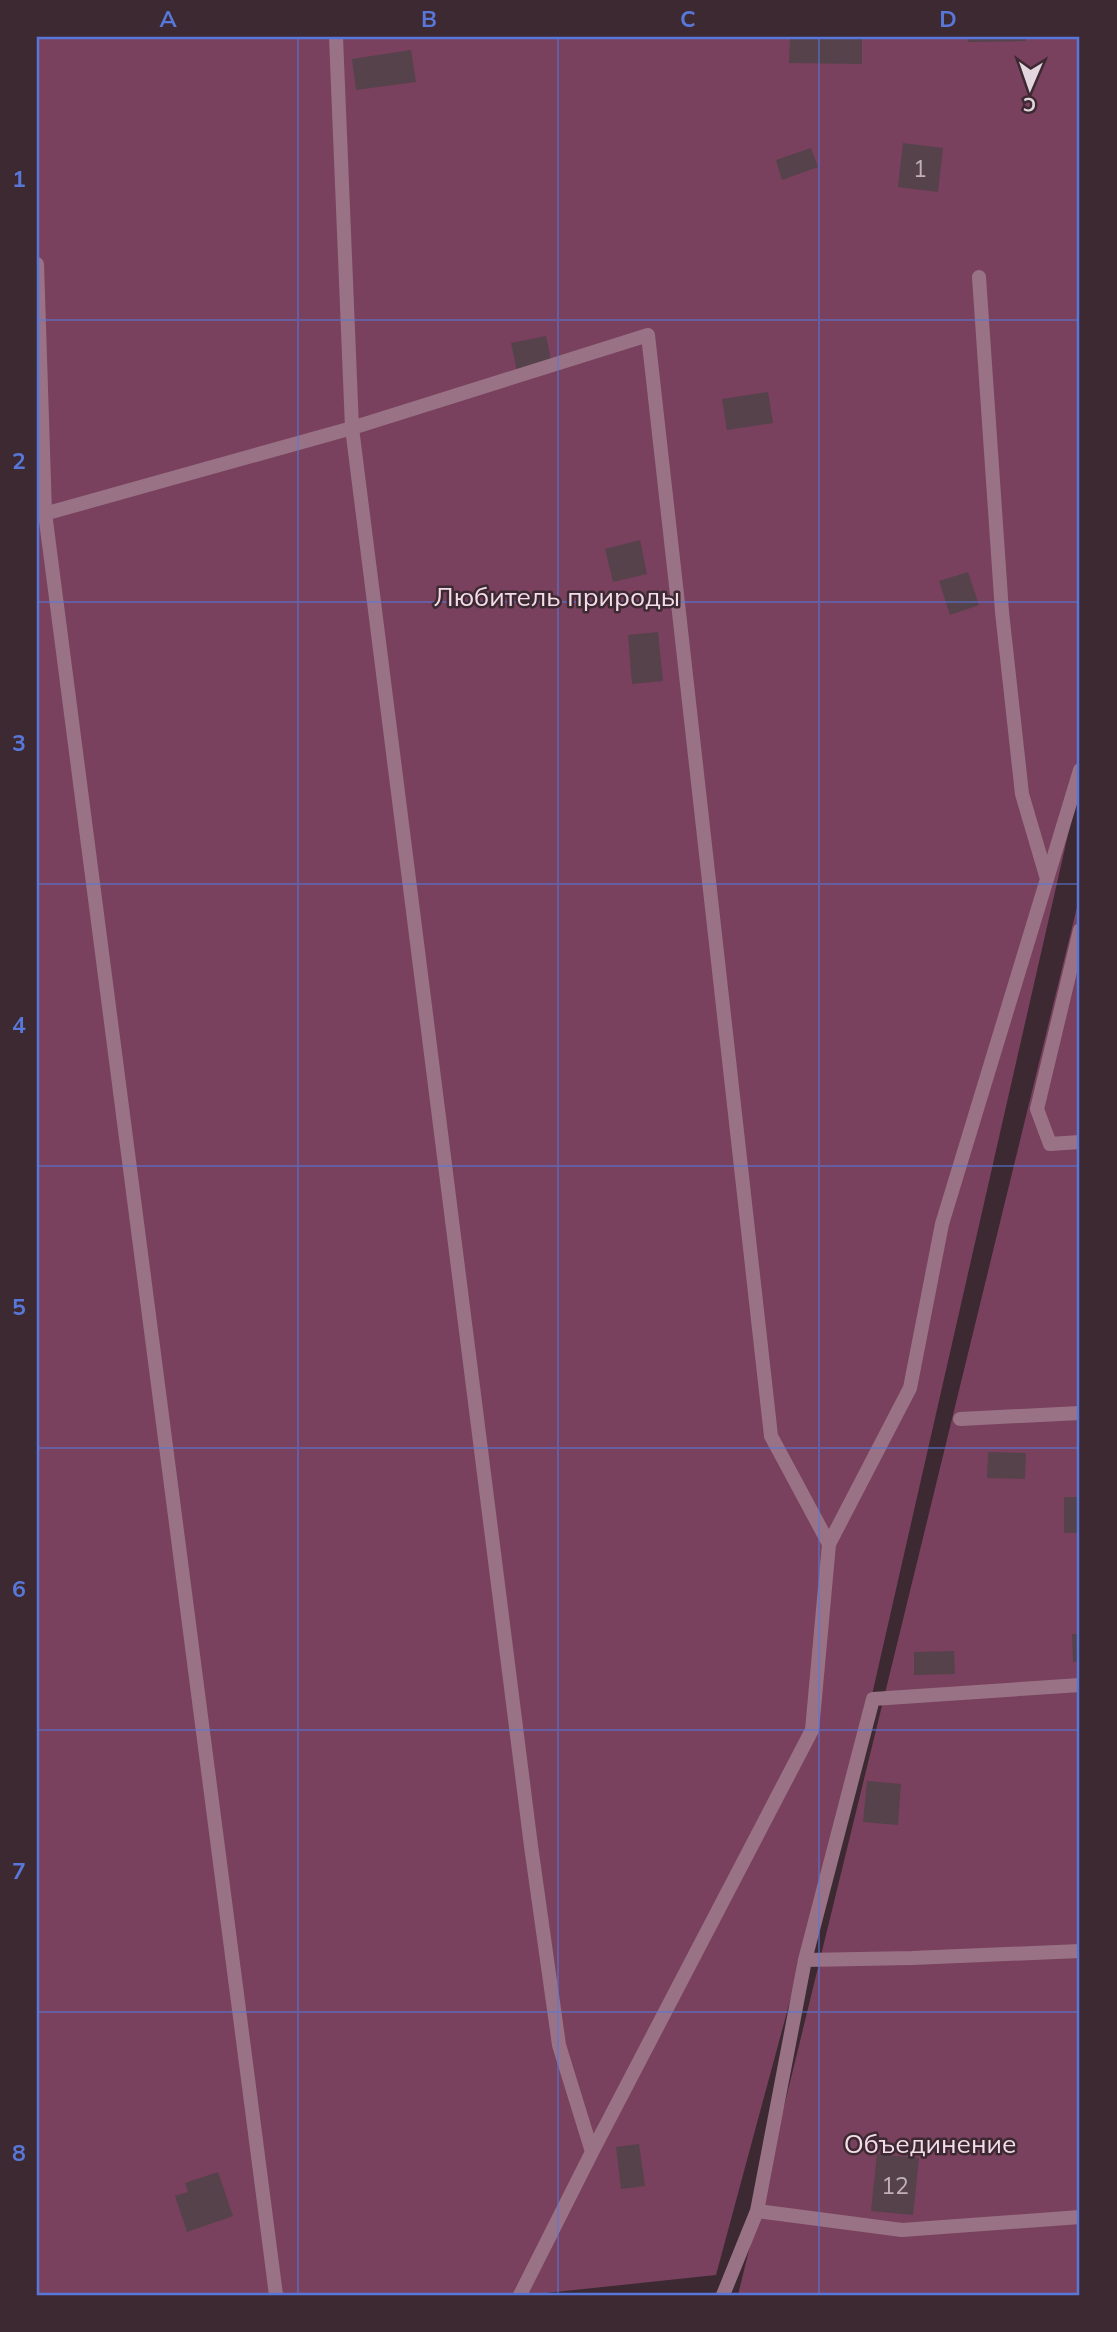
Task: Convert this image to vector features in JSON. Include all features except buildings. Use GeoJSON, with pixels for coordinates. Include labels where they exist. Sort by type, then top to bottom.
{"type":"FeatureCollection","features":[{"type":"Feature","properties":{"kind":"lane"},"geometry":{"type":"LineString","coordinates":[[336,37],[352,428],[531,1846],[559,2045],[592,2152]]}},
{"type":"Feature","properties":{"kind":"lane"},"geometry":{"type":"LineString","coordinates":[[37,264],[41,515],[276,2295]]}},
{"type":"Feature","properties":{"kind":"lane"},"geometry":{"type":"LineString","coordinates":[[979,276],[1002,612],[1019,768],[1022,794],[1046,879]]}},
{"type":"Feature","properties":{"kind":"lane"},"geometry":{"type":"LineString","coordinates":[[41,515],[352,428],[648,335],[771,1436],[829,1544]]}},
{"type":"Feature","properties":{"kind":"lane"},"geometry":{"type":"LineString","coordinates":[[520,2295],[812,1730],[829,1544],[910,1388],[942,1224],[1080,770]]}},
{"type":"Feature","properties":{"kind":"lane"},"geometry":{"type":"LineString","coordinates":[[1080,930],[1037,1109],[1050,1144],[1080,1142]]}},
{"type":"Feature","properties":{"kind":"lane"},"geometry":{"type":"LineString","coordinates":[[960,1419],[1080,1413]]}},
{"type":"Feature","properties":{"kind":"lane"},"geometry":{"type":"LineString","coordinates":[[723,2295],[757,2211],[805,1959],[873,1699],[1080,1685]]}},
{"type":"Feature","properties":{"kind":"lane"},"geometry":{"type":"LineString","coordinates":[[805,1959],[912,1958],[1080,1951]]}},
{"type":"Feature","properties":{"kind":"lane"},"geometry":{"type":"LineString","coordinates":[[757,2211],[902,2230],[1080,2217]]}},
{"type":"Feature","properties":{"kind":"green space","name":"Любитель природы"},"geometry":{"type":"Polygon","coordinates":[[[37,37],[1080,37],[1080,782],[869,1708],[716,2275],[527,2295],[37,2295],[37,37]]]}},
{"type":"Feature","properties":{"kind":"green space","name":"Объединение"},"geometry":{"type":"Polygon","coordinates":[[[1080,895],[1080,2295],[738,2295],[1080,895]]]}}]}
